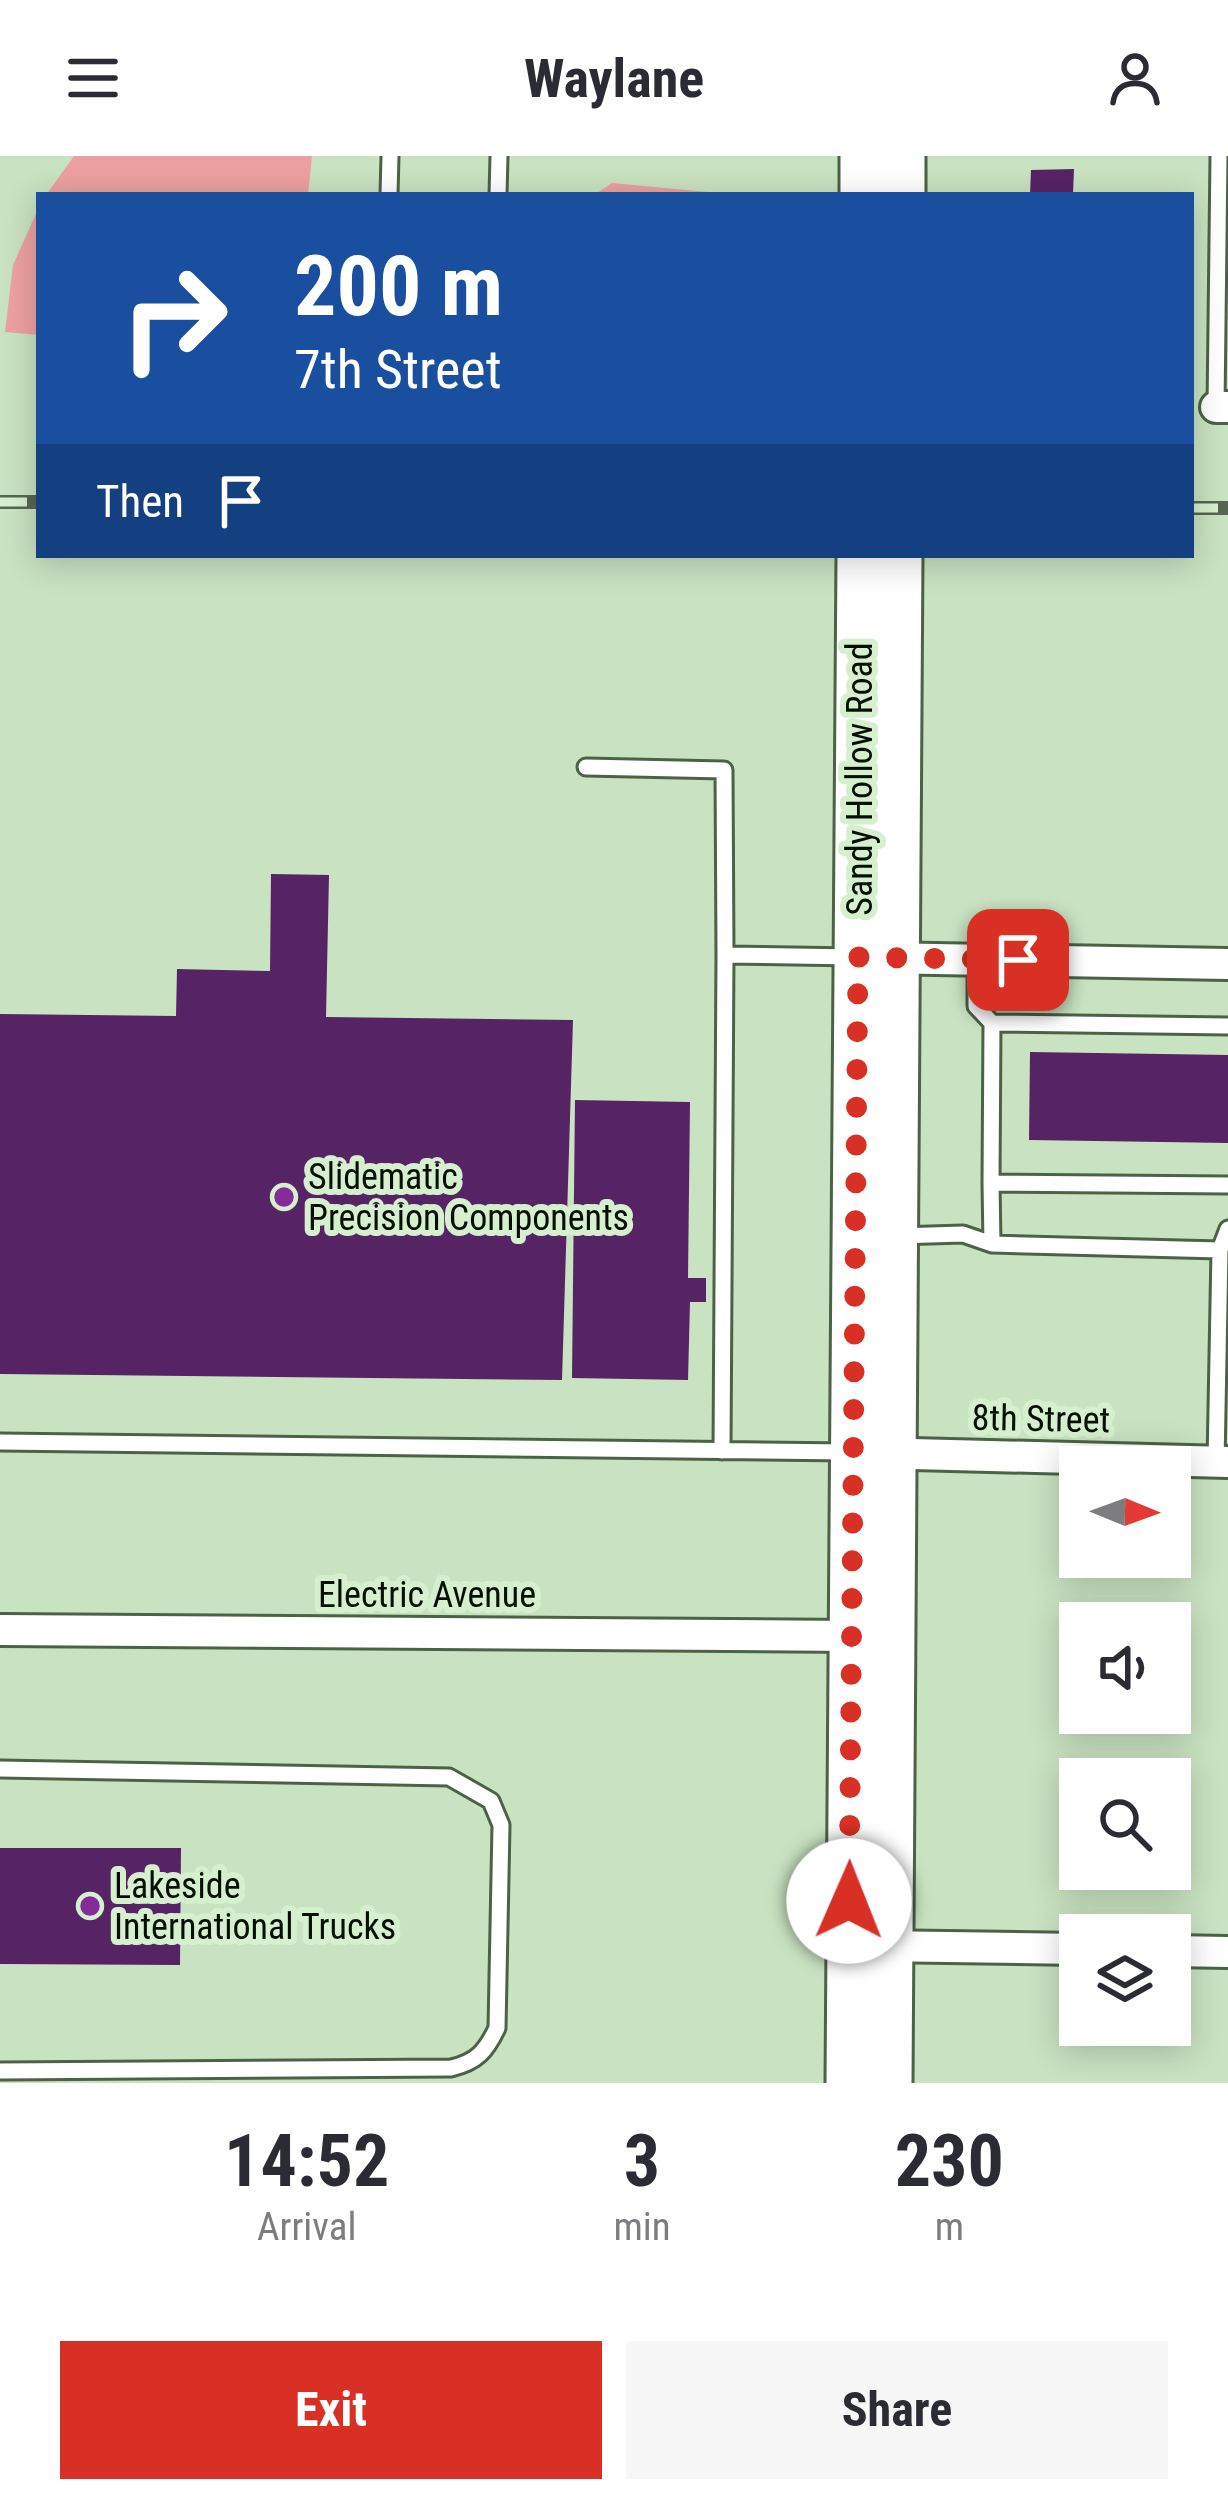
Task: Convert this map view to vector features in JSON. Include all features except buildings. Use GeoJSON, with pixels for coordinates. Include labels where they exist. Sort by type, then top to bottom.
{"type":"FeatureCollection","features":[{"type":"Feature","properties":{"kind":"street"},"geometry":{"type":"LineString","coordinates":[[863,156],[863,192]]}},
{"type":"Feature","properties":{"kind":"street"},"geometry":{"type":"LineString","coordinates":[[902,156],[902,192]]}},
{"type":"Feature","properties":{"kind":"street","name":"Sandy Hollow Road"},"geometry":{"type":"LineString","coordinates":[[860,558],[876,958],[894,1236],[853,1636],[869,1946],[889,2083]]}},
{"type":"Feature","properties":{"kind":"street","name":"Sandy Hollow Road"},"geometry":{"type":"LineString","coordinates":[[849,2083],[869,1946],[876,958],[899,558]]}},
{"type":"Feature","properties":{"kind":"street"},"geometry":{"type":"LineString","coordinates":[[876,958],[1228,964]]}},
{"type":"Feature","properties":{"kind":"street","name":"8th Street"},"geometry":{"type":"LineString","coordinates":[[872,1453],[1222,1462]]}},
{"type":"Feature","properties":{"kind":"street","name":"Electric Avenue"},"geometry":{"type":"LineString","coordinates":[[0,1630],[853,1636]]}},
{"type":"Feature","properties":{"kind":"street"},"geometry":{"type":"LineString","coordinates":[[869,1946],[1059,1949]]}},
{"type":"Feature","properties":{"kind":"street"},"geometry":{"type":"LineString","coordinates":[[1191,1951],[1228,1952]]}},
{"type":"Feature","properties":{"kind":"lane"},"geometry":{"type":"LineString","coordinates":[[389,192],[390,156]]}},
{"type":"Feature","properties":{"kind":"lane"},"geometry":{"type":"LineString","coordinates":[[498,192],[499,156]]}},
{"type":"Feature","properties":{"kind":"lane"},"geometry":{"type":"LineString","coordinates":[[1219,156],[1222,407]]}},
{"type":"Feature","properties":{"kind":"lane"},"geometry":{"type":"LineString","coordinates":[[586,767],[724,770],[722,1450]]}},
{"type":"Feature","properties":{"kind":"lane"},"geometry":{"type":"LineString","coordinates":[[724,955],[876,958]]}},
{"type":"Feature","properties":{"kind":"lane"},"geometry":{"type":"LineString","coordinates":[[976,959],[976,1006],[992,1022],[1228,1026]]}},
{"type":"Feature","properties":{"kind":"lane"},"geometry":{"type":"LineString","coordinates":[[992,1022],[992,1244]]}},
{"type":"Feature","properties":{"kind":"lane"},"geometry":{"type":"LineString","coordinates":[[991,1184],[1228,1185]]}},
{"type":"Feature","properties":{"kind":"lane"},"geometry":{"type":"LineString","coordinates":[[1222,1462],[1220,1250],[1228,1229]]}},
{"type":"Feature","properties":{"kind":"lane"},"geometry":{"type":"LineString","coordinates":[[894,1236],[963,1234],[992,1244],[1220,1250]]}},
{"type":"Feature","properties":{"kind":"lane"},"geometry":{"type":"LineString","coordinates":[[0,1442],[872,1453]]}},
{"type":"Feature","properties":{"kind":"lane"},"geometry":{"type":"LineString","coordinates":[[0,1769],[449,1777],[491,1801],[501,1825],[497,2028],[486,2050],[470,2063],[451,2068],[0,2071]]}},
{"type":"Feature","properties":{"kind":"shaded area"},"geometry":{"type":"Polygon","coordinates":[[[74,156],[312,156],[308,192],[48,192],[74,156]]]}},
{"type":"Feature","properties":{"kind":"shaded area"},"geometry":{"type":"Polygon","coordinates":[[[612,183],[708,192],[598,192],[612,183]]]}},
{"type":"Feature","properties":{"kind":"shaded area"},"geometry":{"type":"Polygon","coordinates":[[[36,214],[36,335],[5,332],[13,265],[36,214]]]}},
{"type":"Feature","properties":{"kind":"railway"},"geometry":{"type":"LineString","coordinates":[[0,502],[36,502]]}},
{"type":"Feature","properties":{"kind":"railway"},"geometry":{"type":"LineString","coordinates":[[1194,508],[1228,508]]}},
{"type":"Feature","properties":{"kind":"place","name":"Slidematic Precision Components"},"geometry":{"type":"Point","coordinates":[284,1197]}},
{"type":"Feature","properties":{"kind":"place","name":"Lakeside International Trucks"},"geometry":{"type":"Point","coordinates":[90,1906]}},
{"type":"Feature","properties":{"kind":"route"},"geometry":{"type":"LineString","coordinates":[[849,1901],[858,957],[1018,960]]}}]}
